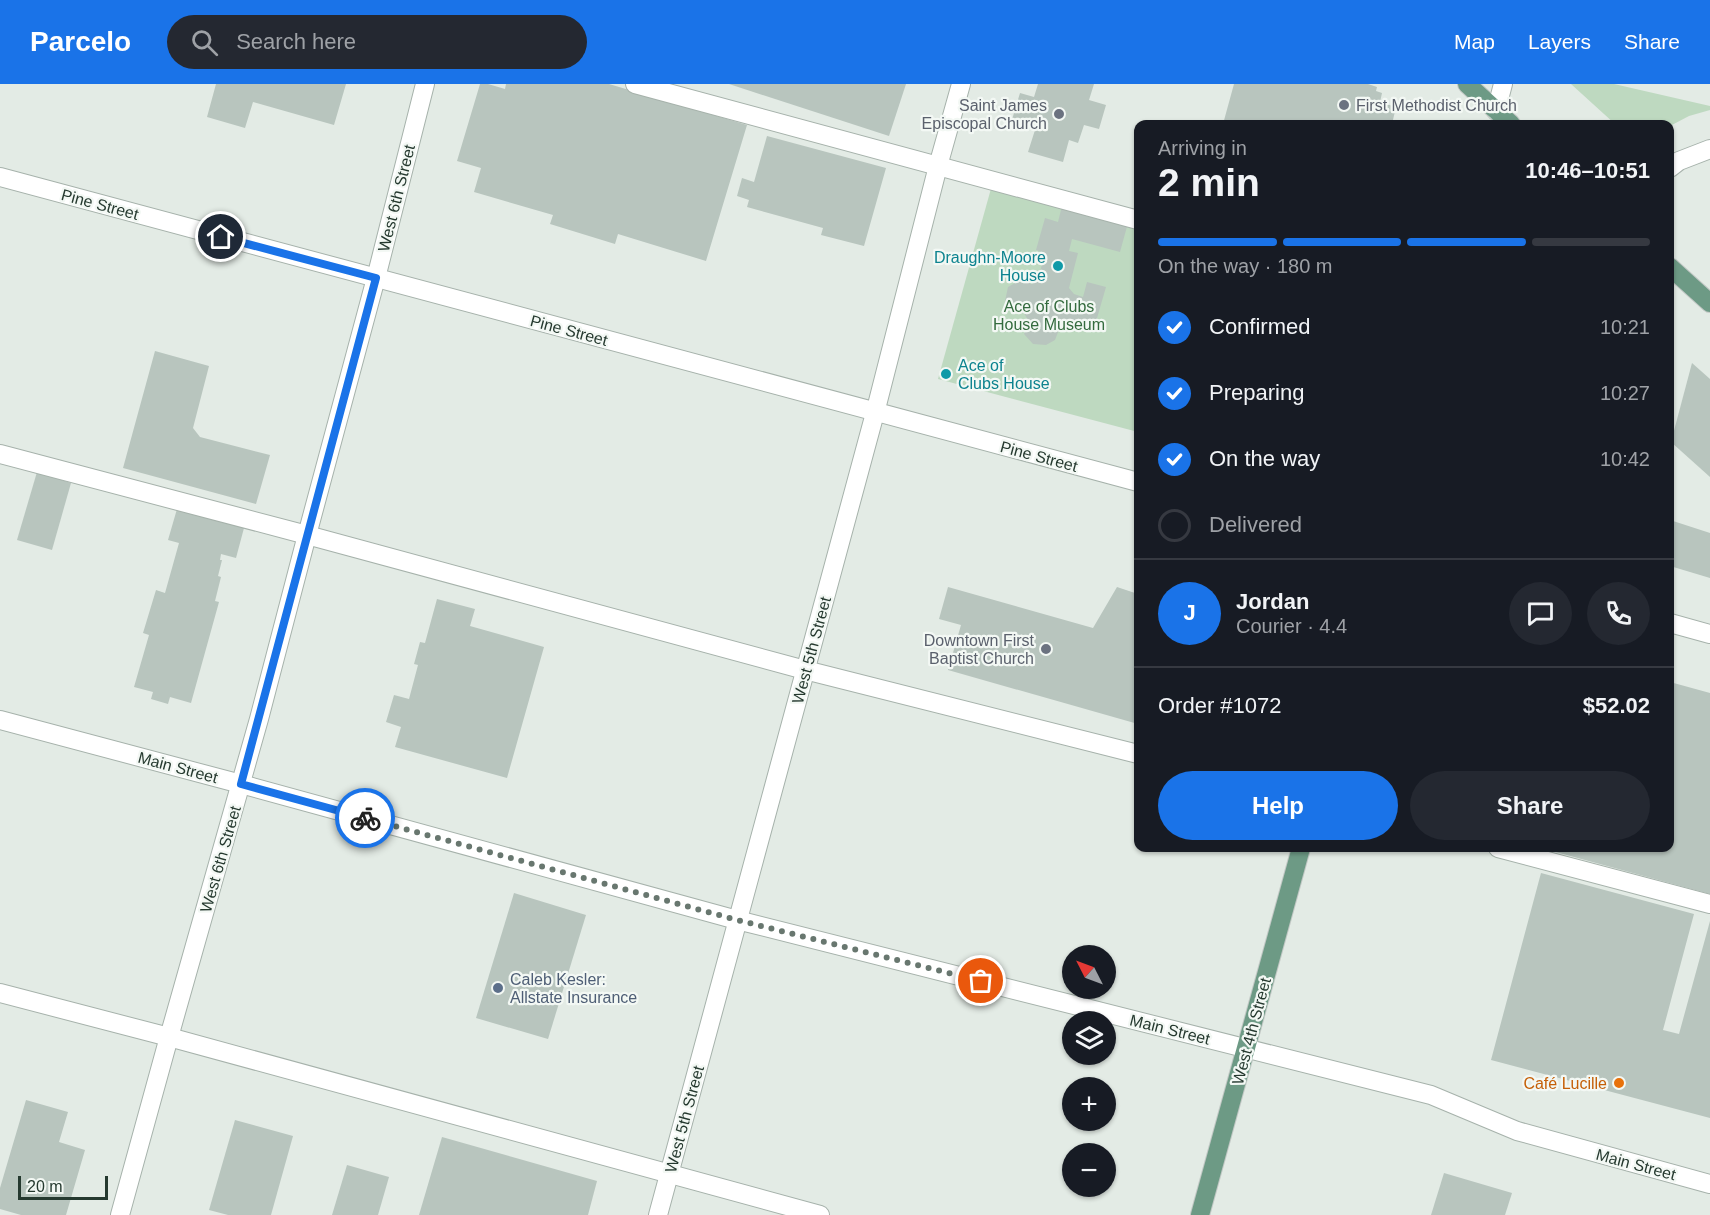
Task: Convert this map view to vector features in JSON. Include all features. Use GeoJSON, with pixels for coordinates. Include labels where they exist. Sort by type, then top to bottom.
{"type":"FeatureCollection","features":[{"type":"Feature","properties":{"kind":"main road"},"geometry":{"type":"LineString","coordinates":[[1467,84],[1495,118]]}},
{"type":"Feature","properties":{"kind":"main road"},"geometry":{"type":"LineString","coordinates":[[1674,271],[1710,303]]}},
{"type":"Feature","properties":{"kind":"main road","name":"West 4th Street"},"geometry":{"type":"LineString","coordinates":[[1200,1215],[1300,852]]}},
{"type":"Feature","properties":{"kind":"street","name":"West 6th Street"},"geometry":{"type":"LineString","coordinates":[[120,1215],[260,719],[425,84]]}},
{"type":"Feature","properties":{"kind":"street"},"geometry":{"type":"LineString","coordinates":[[635,84],[1134,219]]}},
{"type":"Feature","properties":{"kind":"street","name":"West 5th Street"},"geometry":{"type":"LineString","coordinates":[[658,1215],[875,413],[961,84]]}},
{"type":"Feature","properties":{"kind":"street"},"geometry":{"type":"LineString","coordinates":[[1495,118],[1503,84]]}},
{"type":"Feature","properties":{"kind":"street"},"geometry":{"type":"LineString","coordinates":[[1674,164],[1678,160],[1710,148]]}},
{"type":"Feature","properties":{"kind":"street","name":"Pine Street"},"geometry":{"type":"LineString","coordinates":[[0,177],[1134,481]]}},
{"type":"Feature","properties":{"kind":"street"},"geometry":{"type":"LineString","coordinates":[[0,454],[805,670],[1134,753]]}},
{"type":"Feature","properties":{"kind":"street"},"geometry":{"type":"LineString","coordinates":[[1674,624],[1710,634]]}},
{"type":"Feature","properties":{"kind":"street","name":"Main Street"},"geometry":{"type":"LineString","coordinates":[[0,720],[737,920],[1431,1095],[1517,1131],[1710,1184]]}},
{"type":"Feature","properties":{"kind":"street"},"geometry":{"type":"LineString","coordinates":[[1513,852],[1710,904]]}},
{"type":"Feature","properties":{"kind":"street"},"geometry":{"type":"LineString","coordinates":[[0,993],[820,1215]]}},
{"type":"Feature","properties":{"kind":"green space"},"geometry":{"type":"Polygon","coordinates":[[[1571,84],[1614,84],[1710,106],[1710,110],[1689,116],[1674,124],[1674,120],[1611,120],[1571,84]]]}},
{"type":"Feature","properties":{"kind":"green space","name":"Ace of Clubs House Museum"},"geometry":{"type":"Polygon","coordinates":[[[992,185],[1134,225],[1134,431],[938,379],[992,185]]]}},
{"type":"Feature","properties":{"kind":"building"},"geometry":{"type":"Polygon","coordinates":[[[216,84],[346,84],[334,125],[253,102],[245,128],[207,117],[216,84]]]}},
{"type":"Feature","properties":{"kind":"building"},"geometry":{"type":"Polygon","coordinates":[[[480,84],[505,89],[506,84],[609,84],[747,125],[706,261],[618,234],[615,244],[550,224],[553,215],[474,192],[481,168],[457,161],[480,84]]]}},
{"type":"Feature","properties":{"kind":"building"},"geometry":{"type":"Polygon","coordinates":[[[729,84],[906,84],[889,136],[729,84]]]}},
{"type":"Feature","properties":{"kind":"building","name":"Saint James Episcopal Church"},"geometry":{"type":"Polygon","coordinates":[[[1038,84],[1094,84],[1089,100],[1106,105],[1099,129],[1084,125],[1078,143],[1069,140],[1063,162],[1028,152],[1035,130],[1011,123],[1020,93],[1034,97],[1038,84]]]}},
{"type":"Feature","properties":{"kind":"building"},"geometry":{"type":"Polygon","coordinates":[[[1234,84],[1368,84],[1377,87],[1376,91],[1382,93],[1380,102],[1396,107],[1393,120],[1224,120],[1234,84]]]}},
{"type":"Feature","properties":{"kind":"building"},"geometry":{"type":"Polygon","coordinates":[[[767,136],[886,168],[864,246],[821,235],[823,228],[747,207],[749,200],[737,196],[742,178],[754,182],[767,136]]]}},
{"type":"Feature","properties":{"kind":"building","name":"Draughn-Moore House"},"geometry":{"type":"Polygon","coordinates":[[[1062,206],[1128,223],[1120,252],[1072,239],[1069,251],[1078,253],[1069,288],[1074,294],[1083,297],[1087,282],[1106,287],[1093,332],[1067,324],[1060,327],[1055,340],[1046,345],[1033,344],[1024,334],[1029,322],[1024,313],[1012,311],[1005,301],[1008,287],[1020,280],[1032,284],[1038,279],[1045,253],[1036,250],[1045,218],[1058,222],[1062,206]]]}},
{"type":"Feature","properties":{"kind":"building"},"geometry":{"type":"Polygon","coordinates":[[[155,351],[209,366],[193,428],[200,437],[270,455],[256,504],[123,468],[155,351]]]}},
{"type":"Feature","properties":{"kind":"building"},"geometry":{"type":"Polygon","coordinates":[[[1692,363],[1710,379],[1710,477],[1674,445],[1674,431],[1692,363]]]}},
{"type":"Feature","properties":{"kind":"building"},"geometry":{"type":"Polygon","coordinates":[[[37,472],[71,483],[52,550],[17,540],[37,472]]]}},
{"type":"Feature","properties":{"kind":"building"},"geometry":{"type":"Polygon","coordinates":[[[177,509],[244,528],[236,558],[221,554],[220,560],[222,560],[218,576],[221,577],[215,601],[219,602],[191,703],[170,697],[168,704],[151,699],[153,692],[134,687],[149,635],[143,633],[156,590],[165,593],[179,543],[168,540],[177,509]]]}},
{"type":"Feature","properties":{"kind":"building"},"geometry":{"type":"Polygon","coordinates":[[[1674,521],[1710,533],[1710,578],[1674,567],[1674,521]]]}},
{"type":"Feature","properties":{"kind":"building","name":"Downtown First Baptist Church"},"geometry":{"type":"Polygon","coordinates":[[[948,587],[1093,628],[1117,587],[1134,593],[1134,723],[948,670],[961,625],[939,619],[948,587]]]}},
{"type":"Feature","properties":{"kind":"building"},"geometry":{"type":"Polygon","coordinates":[[[437,599],[475,609],[470,626],[544,647],[507,778],[395,747],[401,727],[386,722],[394,695],[409,699],[418,665],[414,664],[420,642],[425,643],[437,599]]]}},
{"type":"Feature","properties":{"kind":"building"},"geometry":{"type":"Polygon","coordinates":[[[1674,683],[1710,693],[1710,894],[1556,852],[1674,852],[1674,683]]]}},
{"type":"Feature","properties":{"kind":"building"},"geometry":{"type":"Polygon","coordinates":[[[1541,873],[1694,914],[1663,1030],[1679,1034],[1710,921],[1710,1118],[1491,1060],[1541,873]]]}},
{"type":"Feature","properties":{"kind":"building"},"geometry":{"type":"Polygon","coordinates":[[[514,893],[586,915],[548,1039],[476,1018],[514,893]]]}},
{"type":"Feature","properties":{"kind":"building"},"geometry":{"type":"Polygon","coordinates":[[[26,1100],[68,1112],[59,1142],[85,1150],[66,1215],[21,1215],[0,1209],[0,1188],[26,1100]]]}},
{"type":"Feature","properties":{"kind":"building"},"geometry":{"type":"Polygon","coordinates":[[[235,1120],[293,1136],[271,1215],[228,1215],[209,1210],[235,1120]]]}},
{"type":"Feature","properties":{"kind":"building"},"geometry":{"type":"Polygon","coordinates":[[[442,1137],[597,1181],[588,1215],[419,1215],[442,1137]]]}},
{"type":"Feature","properties":{"kind":"building"},"geometry":{"type":"Polygon","coordinates":[[[347,1165],[389,1177],[378,1215],[332,1215],[347,1165]]]}},
{"type":"Feature","properties":{"kind":"building"},"geometry":{"type":"Polygon","coordinates":[[[1444,1173],[1512,1193],[1505,1215],[1431,1215],[1444,1173]]]}},
{"type":"Feature","properties":{"kind":"way so far"},"geometry":{"type":"LineString","coordinates":[[365,818],[737,920],[981,981]]}},
{"type":"Feature","properties":{"kind":"place","name":"First Methodist Church"},"geometry":{"type":"Point","coordinates":[1344,105]}},
{"type":"Feature","properties":{"kind":"place","name":"Saint James Episcopal Church"},"geometry":{"type":"Point","coordinates":[1059,114]}},
{"type":"Feature","properties":{"kind":"place","name":"Draughn-Moore House"},"geometry":{"type":"Point","coordinates":[1058,266]}},
{"type":"Feature","properties":{"kind":"place","name":"Ace of Clubs House"},"geometry":{"type":"Point","coordinates":[946,374]}},
{"type":"Feature","properties":{"kind":"place","name":"Downtown First Baptist Church"},"geometry":{"type":"Point","coordinates":[1046,649]}},
{"type":"Feature","properties":{"kind":"place","name":"Caleb Kesler: Allstate Insurance"},"geometry":{"type":"Point","coordinates":[498,988]}},
{"type":"Feature","properties":{"kind":"place","name":"Café Lucille"},"geometry":{"type":"Point","coordinates":[1619,1083]}},
{"type":"Feature","properties":{"kind":"route"},"geometry":{"type":"LineString","coordinates":[[221,237],[376,278],[241,784],[365,818]]}}]}
